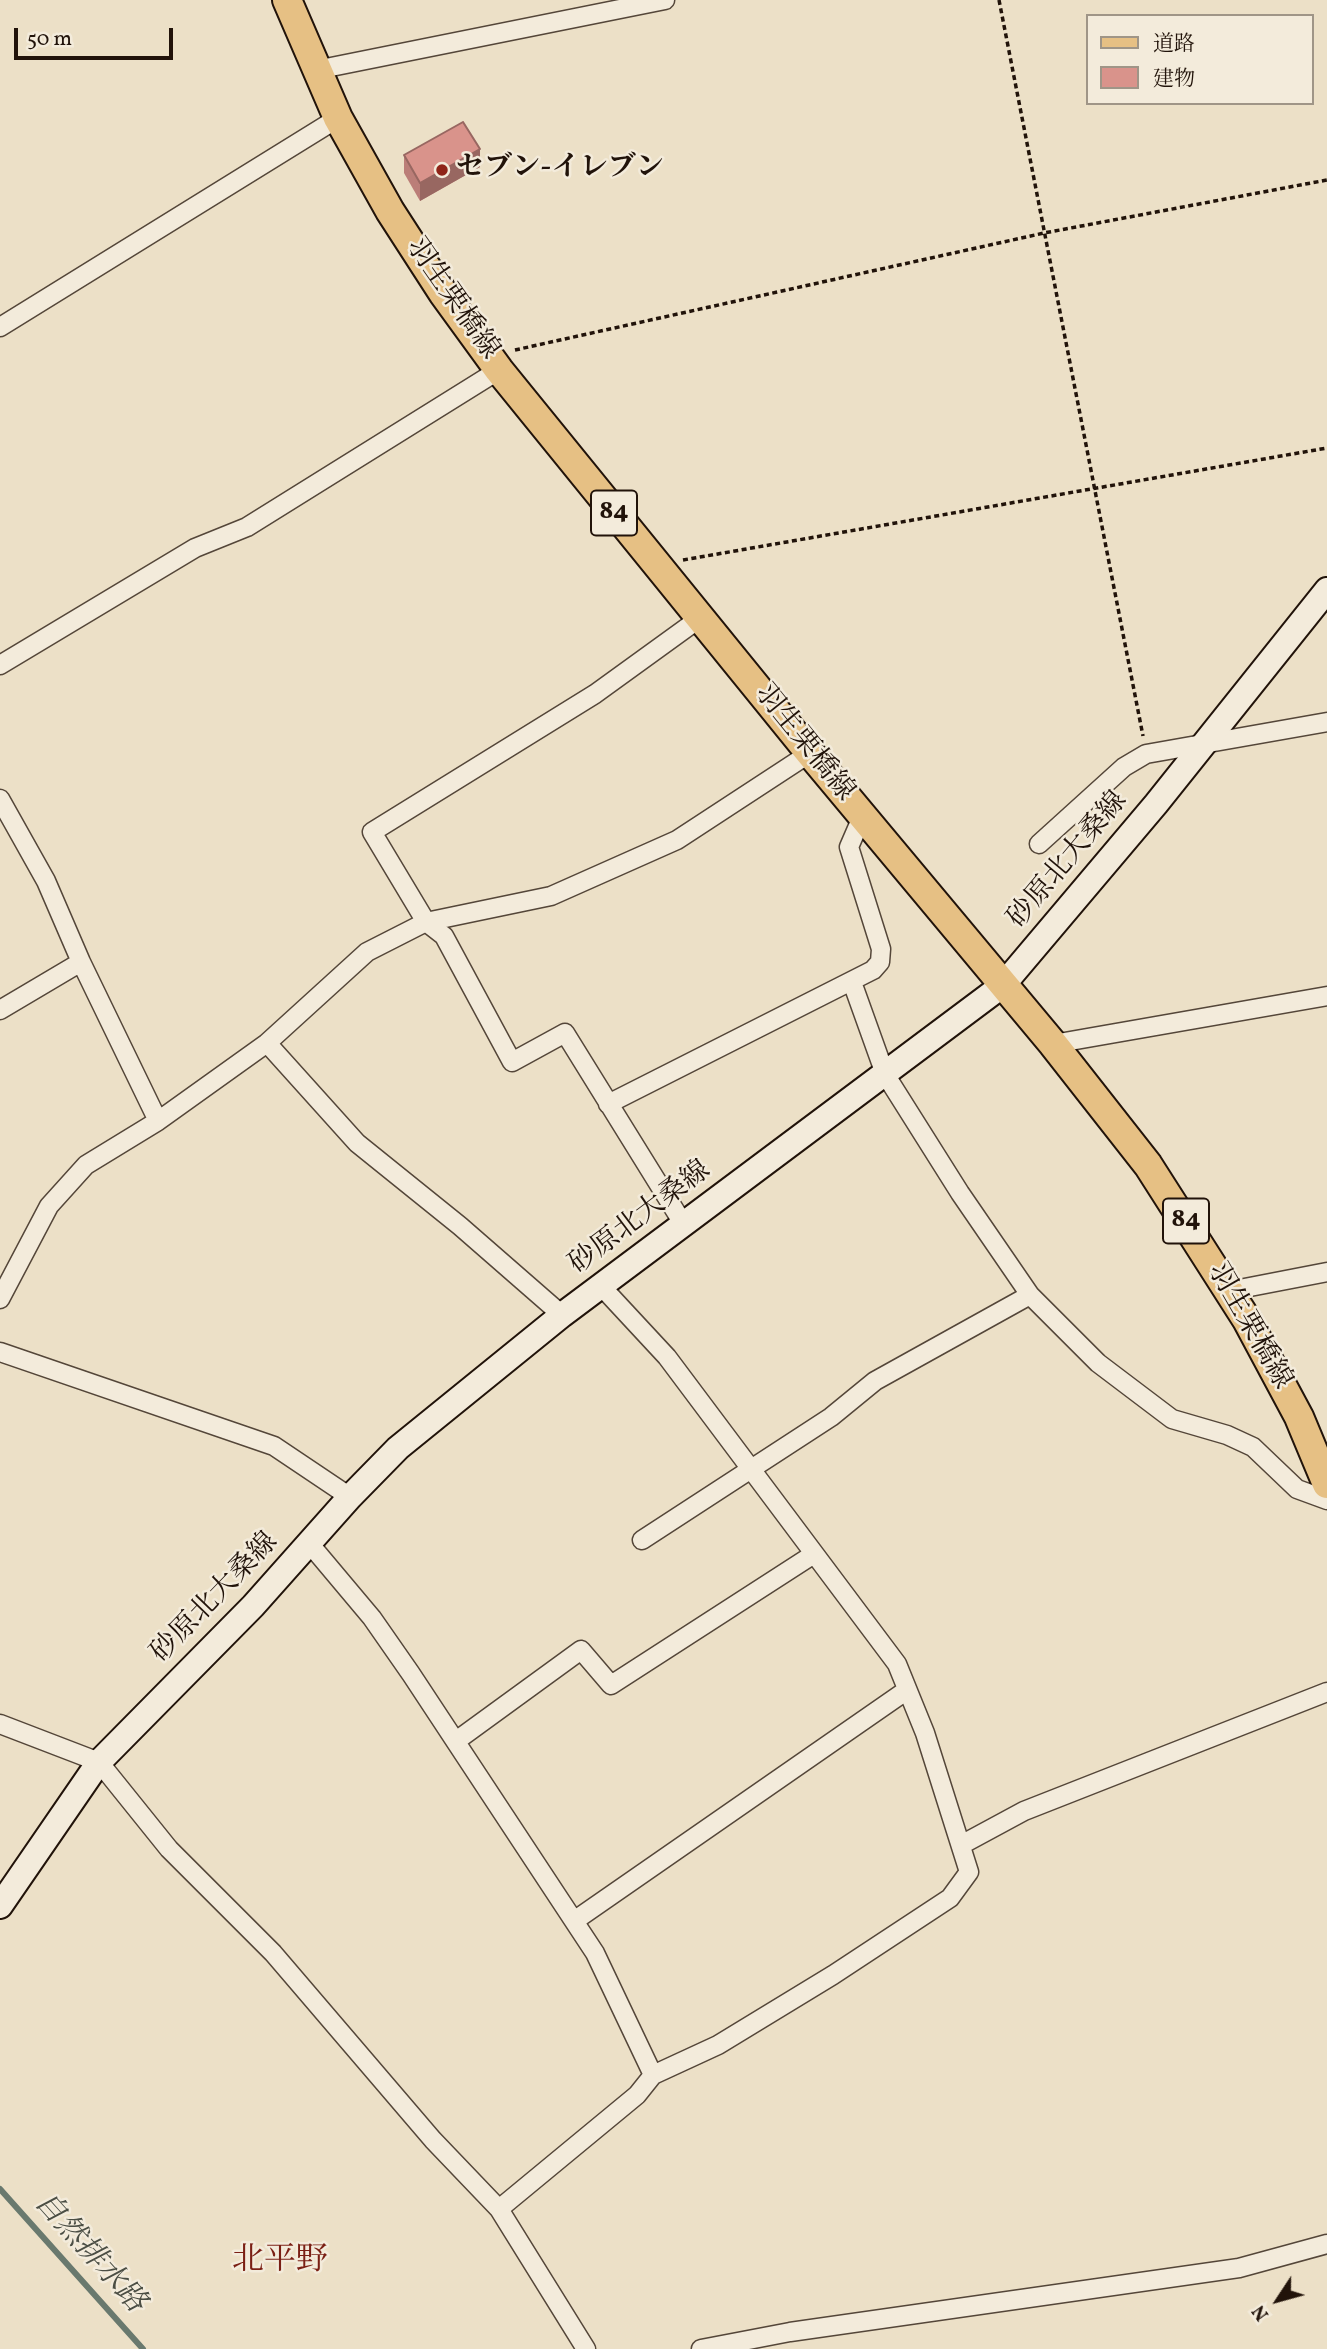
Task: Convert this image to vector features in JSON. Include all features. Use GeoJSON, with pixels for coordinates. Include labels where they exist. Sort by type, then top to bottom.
{"type":"FeatureCollection","features":[{"type":"Feature","properties":{"kind":"main road","name":"羽生栗橋線"},"geometry":{"type":"LineString","coordinates":[[286,0],[338,118],[390,211],[494,363],[862,817],[1053,1044],[1147,1166],[1229,1291],[1299,1417],[1327,1484]]}},
{"type":"Feature","properties":{"kind":"main road","name":"砂原北大桑線"},"geometry":{"type":"LineString","coordinates":[[0,1906],[100,1762],[253,1606],[350,1497],[398,1448],[562,1315],[1003,985],[1203,746],[1327,590]]}},
{"type":"Feature","properties":{"kind":"street"},"geometry":{"type":"LineString","coordinates":[[316,70],[665,0]]}},
{"type":"Feature","properties":{"kind":"street"},"geometry":{"type":"LineString","coordinates":[[0,327],[338,118]]}},
{"type":"Feature","properties":{"kind":"street"},"geometry":{"type":"LineString","coordinates":[[0,665],[195,548],[247,527],[494,363]]}},
{"type":"Feature","properties":{"kind":"street"},"geometry":{"type":"LineString","coordinates":[[684,1225],[565,1033],[512,1062],[444,936],[426,922],[372,832],[595,694],[700,618]]}},
{"type":"Feature","properties":{"kind":"street"},"geometry":{"type":"LineString","coordinates":[[1040,844],[1124,767],[1146,754],[1327,722]]}},
{"type":"Feature","properties":{"kind":"street"},"geometry":{"type":"LineString","coordinates":[[0,1298],[49,1206],[86,1165],[158,1121],[267,1043],[367,953],[426,922],[551,896],[677,839],[810,753]]}},
{"type":"Feature","properties":{"kind":"street"},"geometry":{"type":"LineString","coordinates":[[0,799],[47,881],[81,962],[158,1121]]}},
{"type":"Feature","properties":{"kind":"street"},"geometry":{"type":"LineString","coordinates":[[608,1104],[873,970],[880,962],[881,949],[849,847],[862,817]]}},
{"type":"Feature","properties":{"kind":"street"},"geometry":{"type":"LineString","coordinates":[[0,1010],[81,962]]}},
{"type":"Feature","properties":{"kind":"street"},"geometry":{"type":"LineString","coordinates":[[852,982],[886,1074],[960,1193],[1030,1295],[1098,1363],[1172,1419],[1227,1435],[1253,1447],[1297,1489],[1327,1500]]}},
{"type":"Feature","properties":{"kind":"street"},"geometry":{"type":"LineString","coordinates":[[1053,1044],[1327,996]]}},
{"type":"Feature","properties":{"kind":"street"},"geometry":{"type":"LineString","coordinates":[[267,1043],[357,1143],[460,1226],[562,1315]]}},
{"type":"Feature","properties":{"kind":"street"},"geometry":{"type":"LineString","coordinates":[[1229,1291],[1327,1272]]}},
{"type":"Feature","properties":{"kind":"street"},"geometry":{"type":"LineString","coordinates":[[499,2209],[638,2095],[653,2075],[719,2045],[833,1975],[950,1898],[969,1872],[925,1733],[897,1664],[667,1357],[602,1287]]}},
{"type":"Feature","properties":{"kind":"street"},"geometry":{"type":"LineString","coordinates":[[642,1541],[831,1417],[875,1381],[1030,1295]]}},
{"type":"Feature","properties":{"kind":"street"},"geometry":{"type":"LineString","coordinates":[[0,1352],[274,1446],[350,1497]]}},
{"type":"Feature","properties":{"kind":"street"},"geometry":{"type":"LineString","coordinates":[[309,1543],[372,1618],[575,1921],[595,1953],[653,2075]]}},
{"type":"Feature","properties":{"kind":"street"},"geometry":{"type":"LineString","coordinates":[[456,1741],[581,1650],[611,1685],[814,1554]]}},
{"type":"Feature","properties":{"kind":"street"},"geometry":{"type":"LineString","coordinates":[[575,1921],[907,1690]]}},
{"type":"Feature","properties":{"kind":"street"},"geometry":{"type":"LineString","coordinates":[[961,1844],[1024,1811],[1327,1692]]}},
{"type":"Feature","properties":{"kind":"street"},"geometry":{"type":"LineString","coordinates":[[0,1724],[100,1762],[169,1849],[273,1953],[433,2140],[499,2209],[586,2349]]}},
{"type":"Feature","properties":{"kind":"street"},"geometry":{"type":"LineString","coordinates":[[701,2349],[790,2332],[1239,2268],[1327,2244]]}},
{"type":"Feature","properties":{"kind":"path"},"geometry":{"type":"LineString","coordinates":[[999,0],[1146,754]]}},
{"type":"Feature","properties":{"kind":"path"},"geometry":{"type":"LineString","coordinates":[[494,363],[1044,233],[1327,180]]}},
{"type":"Feature","properties":{"kind":"path"},"geometry":{"type":"LineString","coordinates":[[657,565],[1327,448]]}},
{"type":"Feature","properties":{"kind":"building"},"geometry":{"type":"Polygon","coordinates":[[[463,122],[480,149],[420,183],[404,155],[463,122]]]}},
{"type":"Feature","properties":{"kind":"waterway","name":"自然排水路"},"geometry":{"type":"LineString","coordinates":[[0,2189],[143,2349]]}},
{"type":"Feature","properties":{"kind":"place","name":"セブン-イレブン"},"geometry":{"type":"Point","coordinates":[442,170]}},
{"type":"Feature","properties":{"kind":"district","name":"北平野"},"geometry":{"type":"Point","coordinates":[280,2263]}}]}
